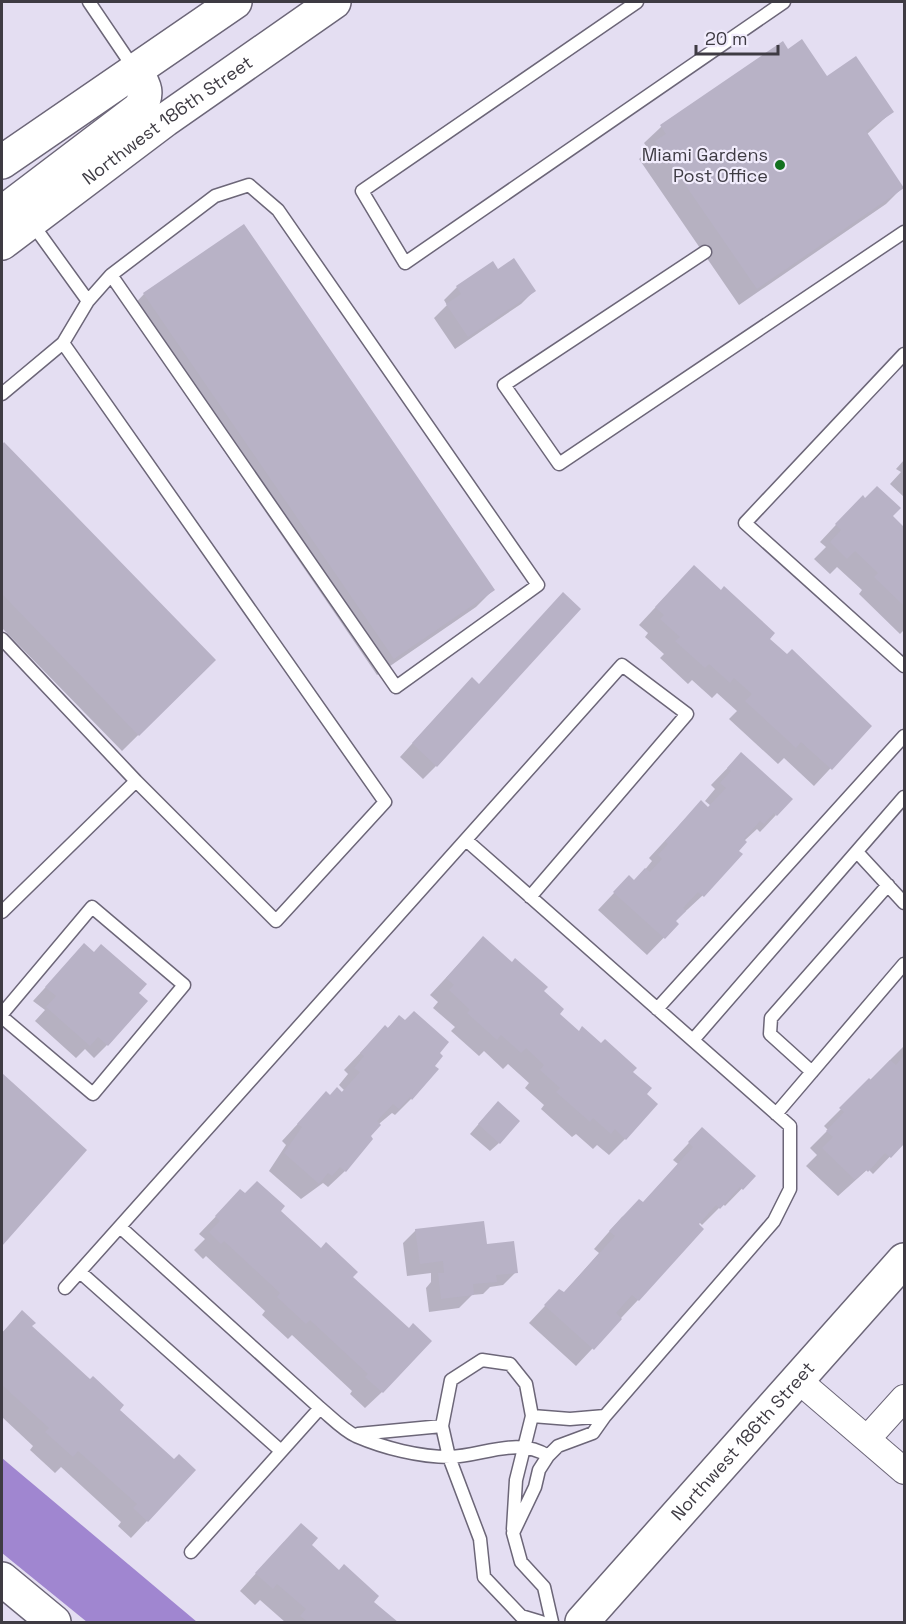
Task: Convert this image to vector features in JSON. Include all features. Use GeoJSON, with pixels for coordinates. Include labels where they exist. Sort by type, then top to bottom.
{"type":"FeatureCollection","features":[{"type":"Feature","properties":{"kind":"main road"},"geometry":{"type":"LineString","coordinates":[[2,162],[235,2]]}},
{"type":"Feature","properties":{"kind":"main road","name":"Northwest 186th Street"},"geometry":{"type":"LineString","coordinates":[[2,243],[15,216],[334,2]]}},
{"type":"Feature","properties":{"kind":"main road"},"geometry":{"type":"LineString","coordinates":[[15,216],[139,109],[146,99],[147,89],[135,70]]}},
{"type":"Feature","properties":{"kind":"main road","name":"Northwest 186th Street"},"geometry":{"type":"LineString","coordinates":[[582,1623],[904,1260]]}},
{"type":"Feature","properties":{"kind":"main road"},"geometry":{"type":"LineString","coordinates":[[2,1579],[54,1623]]}},
{"type":"Feature","properties":{"kind":"street"},"geometry":{"type":"LineString","coordinates":[[798,1380],[904,1471]]}},
{"type":"Feature","properties":{"kind":"street"},"geometry":{"type":"LineString","coordinates":[[867,1439],[904,1398]]}},
{"type":"Feature","properties":{"kind":"lane"},"geometry":{"type":"LineString","coordinates":[[89,2],[135,70]]}},
{"type":"Feature","properties":{"kind":"lane"},"geometry":{"type":"LineString","coordinates":[[637,2],[362,191],[405,263],[784,2]]}},
{"type":"Feature","properties":{"kind":"lane"},"geometry":{"type":"LineString","coordinates":[[2,394],[63,343],[88,301],[111,275],[214,196],[249,185],[278,210],[538,585],[396,687],[111,275]]}},
{"type":"Feature","properties":{"kind":"lane"},"geometry":{"type":"LineString","coordinates":[[15,216],[88,301]]}},
{"type":"Feature","properties":{"kind":"lane"},"geometry":{"type":"LineString","coordinates":[[705,252],[504,385],[559,464],[904,232]]}},
{"type":"Feature","properties":{"kind":"lane"},"geometry":{"type":"LineString","coordinates":[[2,639],[136,781],[276,921],[385,802],[63,343]]}},
{"type":"Feature","properties":{"kind":"lane"},"geometry":{"type":"LineString","coordinates":[[904,354],[745,523],[904,666]]}},
{"type":"Feature","properties":{"kind":"lane"},"geometry":{"type":"LineString","coordinates":[[65,1288],[622,665],[687,714],[530,897]]}},
{"type":"Feature","properties":{"kind":"lane"},"geometry":{"type":"LineString","coordinates":[[657,1009],[904,736]]}},
{"type":"Feature","properties":{"kind":"lane"},"geometry":{"type":"LineString","coordinates":[[2,912],[136,781]]}},
{"type":"Feature","properties":{"kind":"lane"},"geometry":{"type":"LineString","coordinates":[[693,1040],[904,797]]}},
{"type":"Feature","properties":{"kind":"lane"},"geometry":{"type":"LineString","coordinates":[[466,840],[790,1126],[792,1151],[790,1189],[774,1221],[605,1416],[593,1433],[558,1446],[548,1456],[539,1470],[535,1487],[513,1533]]}},
{"type":"Feature","properties":{"kind":"lane"},"geometry":{"type":"LineString","coordinates":[[856,852],[904,903]]}},
{"type":"Feature","properties":{"kind":"lane"},"geometry":{"type":"LineString","coordinates":[[812,1072],[770,1034],[771,1018],[888,885]]}},
{"type":"Feature","properties":{"kind":"lane"},"geometry":{"type":"LineString","coordinates":[[92,907],[184,985],[93,1094],[2,1016],[92,907]]}},
{"type":"Feature","properties":{"kind":"lane"},"geometry":{"type":"LineString","coordinates":[[776,1114],[904,964]]}},
{"type":"Feature","properties":{"kind":"lane"},"geometry":{"type":"LineString","coordinates":[[120,1227],[320,1408],[354,1435],[405,1452],[449,1457],[523,1446],[537,1448],[548,1456]]}},
{"type":"Feature","properties":{"kind":"lane"},"geometry":{"type":"LineString","coordinates":[[80,1272],[281,1451]]}},
{"type":"Feature","properties":{"kind":"lane"},"geometry":{"type":"LineString","coordinates":[[541,1623],[521,1616],[484,1577],[480,1539],[449,1457],[442,1426],[451,1380],[482,1360],[510,1364],[526,1384],[532,1416],[523,1446],[513,1506],[513,1533],[521,1562],[544,1587],[552,1623]]}},
{"type":"Feature","properties":{"kind":"lane"},"geometry":{"type":"LineString","coordinates":[[191,1552],[320,1408]]}},
{"type":"Feature","properties":{"kind":"lane"},"geometry":{"type":"LineString","coordinates":[[532,1416],[570,1419],[605,1416]]}},
{"type":"Feature","properties":{"kind":"lane"},"geometry":{"type":"LineString","coordinates":[[354,1435],[442,1426]]}},
{"type":"Feature","properties":{"kind":"shaded area"},"geometry":{"type":"Polygon","coordinates":[[[2,1458],[197,1622],[87,1622],[2,1553],[2,1458]]]}},
{"type":"Feature","properties":{"kind":"building","name":"Miami Gardens Post Office"},"geometry":{"type":"Polygon","coordinates":[[[802,39],[827,76],[856,56],[894,112],[866,131],[904,188],[757,289],[655,141],[666,134],[660,125],[783,41],[788,49],[802,39]]]}},
{"type":"Feature","properties":{"kind":"building"},"geometry":{"type":"Polygon","coordinates":[[[244,224],[495,590],[394,659],[143,293],[244,224]]]}},
{"type":"Feature","properties":{"kind":"building"},"geometry":{"type":"Polygon","coordinates":[[[514,258],[536,291],[468,337],[446,304],[461,294],[456,286],[493,261],[498,269],[514,258]]]}},
{"type":"Feature","properties":{"kind":"building"},"geometry":{"type":"Polygon","coordinates":[[[4,442],[216,660],[139,736],[2,594],[2,445],[4,442]]]}},
{"type":"Feature","properties":{"kind":"building"},"geometry":{"type":"Polygon","coordinates":[[[877,486],[901,508],[893,516],[904,527],[904,606],[874,577],[878,573],[855,551],[847,559],[830,542],[841,530],[835,524],[863,495],[865,498],[877,486]]]}},
{"type":"Feature","properties":{"kind":"building"},"geometry":{"type":"Polygon","coordinates":[[[694,565],[721,590],[724,586],[775,633],[770,639],[787,654],[792,649],[872,726],[832,770],[801,742],[796,748],[745,701],[752,694],[734,678],[730,683],[709,664],[705,668],[675,641],[680,637],[660,619],[664,615],[655,607],[694,565]]]}},
{"type":"Feature","properties":{"kind":"building"},"geometry":{"type":"Polygon","coordinates":[[[563,592],[581,609],[437,767],[412,743],[472,677],[479,684],[563,592]]]}},
{"type":"Feature","properties":{"kind":"building"},"geometry":{"type":"Polygon","coordinates":[[[741,752],[793,799],[777,816],[774,813],[764,824],[760,821],[744,839],[747,842],[739,851],[743,854],[704,897],[698,892],[683,908],[686,911],[676,921],[679,924],[665,939],[613,892],[629,875],[634,880],[645,868],[650,872],[662,859],[658,855],[668,844],[665,841],[701,800],[708,807],[726,788],[720,783],[731,771],[727,768],[741,752]]]}},
{"type":"Feature","properties":{"kind":"building"},"geometry":{"type":"Polygon","coordinates":[[[483,936],[512,962],[515,958],[548,987],[544,991],[564,1009],[560,1014],[579,1031],[582,1026],[601,1043],[605,1039],[637,1068],[633,1072],[652,1088],[647,1094],[658,1104],[626,1140],[615,1129],[611,1134],[593,1118],[590,1122],[556,1092],[560,1088],[540,1070],[544,1065],[526,1048],[521,1053],[501,1035],[497,1040],[467,1013],[470,1010],[449,990],[454,985],[446,978],[483,936]]]}},
{"type":"Feature","properties":{"kind":"building"},"geometry":{"type":"Polygon","coordinates":[[[84,943],[94,952],[101,944],[147,984],[139,993],[148,1001],[108,1046],[98,1037],[90,1046],[46,1007],[56,996],[45,987],[84,943]]]}},
{"type":"Feature","properties":{"kind":"building"},"geometry":{"type":"Polygon","coordinates":[[[414,1011],[449,1042],[440,1053],[443,1056],[435,1066],[439,1069],[412,1100],[410,1097],[399,1109],[393,1104],[377,1121],[381,1125],[371,1136],[373,1139],[346,1172],[340,1167],[332,1176],[328,1173],[319,1184],[284,1153],[302,1127],[297,1124],[326,1091],[330,1095],[337,1087],[342,1092],[360,1072],[354,1068],[364,1056],[360,1053],[385,1025],[388,1028],[399,1015],[405,1020],[414,1011]]]}},
{"type":"Feature","properties":{"kind":"building"},"geometry":{"type":"Polygon","coordinates":[[[904,1055],[904,1144],[891,1158],[885,1153],[868,1172],[866,1170],[855,1180],[822,1148],[833,1137],[826,1131],[844,1112],[839,1108],[869,1078],[871,1080],[890,1060],[896,1065],[904,1055]]]}},
{"type":"Feature","properties":{"kind":"building"},"geometry":{"type":"Polygon","coordinates":[[[2,1073],[87,1150],[2,1246],[2,1073]]]}},
{"type":"Feature","properties":{"kind":"building"},"geometry":{"type":"Polygon","coordinates":[[[498,1101],[520,1121],[500,1144],[478,1124],[498,1101]]]}},
{"type":"Feature","properties":{"kind":"building"},"geometry":{"type":"Polygon","coordinates":[[[702,1127],[756,1176],[743,1190],[740,1187],[720,1209],[716,1205],[699,1224],[704,1229],[639,1301],[632,1295],[616,1313],[622,1319],[594,1350],[544,1305],[559,1289],[564,1292],[615,1236],[609,1231],[639,1199],[643,1202],[693,1147],[688,1142],[702,1127]]]}},
{"type":"Feature","properties":{"kind":"building"},"geometry":{"type":"Polygon","coordinates":[[[257,1181],[285,1206],[281,1211],[321,1248],[326,1242],[358,1272],[353,1277],[409,1328],[413,1323],[432,1341],[383,1393],[365,1377],[368,1374],[310,1320],[306,1324],[277,1297],[280,1293],[224,1241],[221,1244],[209,1232],[220,1221],[215,1216],[240,1189],[245,1193],[257,1181]]]}},
{"type":"Feature","properties":{"kind":"building"},"geometry":{"type":"Polygon","coordinates":[[[484,1221],[487,1244],[514,1241],[518,1273],[496,1275],[497,1282],[473,1284],[474,1295],[441,1299],[438,1273],[444,1273],[443,1261],[420,1264],[415,1229],[484,1221]]]}},
{"type":"Feature","properties":{"kind":"building"},"geometry":{"type":"Polygon","coordinates":[[[22,1310],[36,1323],[32,1326],[90,1379],[93,1376],[124,1405],[120,1410],[174,1459],[179,1454],[196,1470],[148,1522],[133,1508],[137,1504],[78,1451],[73,1457],[45,1432],[49,1428],[2,1385],[2,1333],[22,1310]]]}},
{"type":"Feature","properties":{"kind":"building"},"geometry":{"type":"Polygon","coordinates":[[[301,1523],[318,1538],[312,1545],[339,1570],[344,1564],[379,1596],[374,1602],[398,1622],[308,1622],[300,1616],[306,1609],[277,1584],[273,1589],[255,1573],[301,1523]]]}},
{"type":"Feature","properties":{"kind":"place","name":"Miami Gardens Post Office"},"geometry":{"type":"Point","coordinates":[780,165]}}]}
